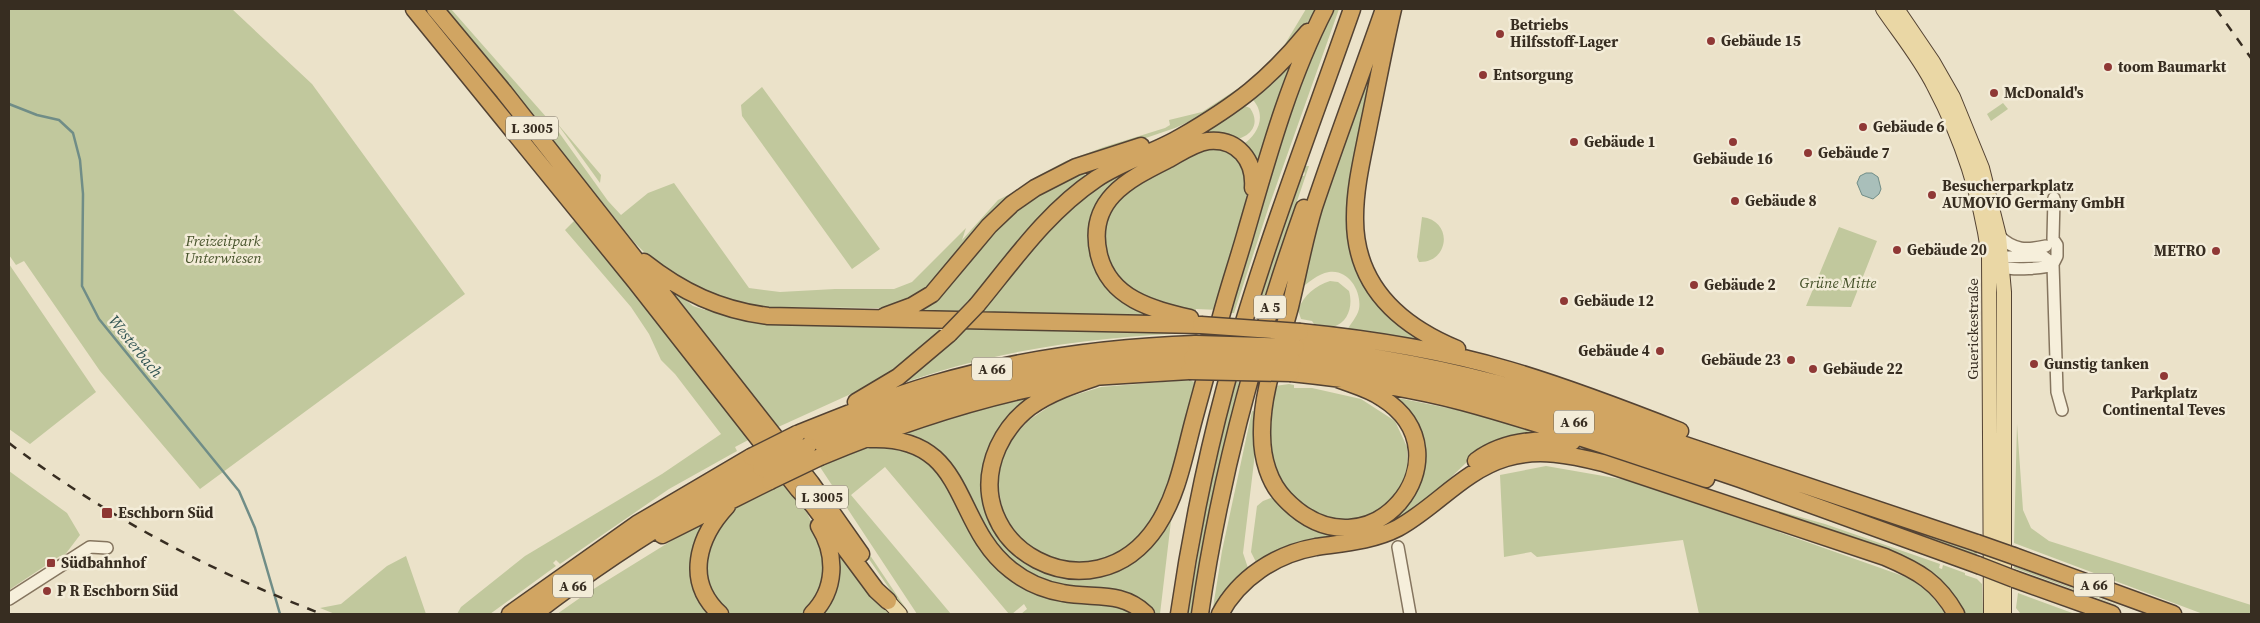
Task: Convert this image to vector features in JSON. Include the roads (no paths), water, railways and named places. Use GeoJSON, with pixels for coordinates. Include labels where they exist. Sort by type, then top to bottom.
{"type":"FeatureCollection","features":[{"type":"Feature","properties":{"kind":"highway"},"geometry":{"type":"LineString","coordinates":[[408,9],[436,35]]}},
{"type":"Feature","properties":{"kind":"highway","name":"L 3005"},"geometry":{"type":"LineString","coordinates":[[414,9],[635,281],[798,490],[814,505],[876,590],[888,601]]}},
{"type":"Feature","properties":{"kind":"highway","name":"L 3005"},"geometry":{"type":"LineString","coordinates":[[435,9],[504,92],[812,483],[882,586],[888,601]]}},
{"type":"Feature","properties":{"kind":"highway","name":"A 5"},"geometry":{"type":"LineString","coordinates":[[1179,614],[1205,472],[1225,389],[1250,302],[1352,9]]}},
{"type":"Feature","properties":{"kind":"highway","name":"A 5"},"geometry":{"type":"LineString","coordinates":[[1200,614],[1215,523],[1241,405],[1286,259],[1373,9]]}},
{"type":"Feature","properties":{"kind":"highway"},"geometry":{"type":"LineString","coordinates":[[627,248],[664,277],[687,292],[710,303],[738,312],[768,316],[1201,323],[1229,326],[1295,353],[1333,377],[1382,398],[1395,408],[1410,428],[1416,447],[1415,474],[1410,488],[1401,502],[1382,518],[1359,526],[1343,528],[1323,524],[1299,512],[1286,500],[1271,478],[1265,460],[1262,426],[1268,386],[1289,309],[1314,208],[1384,9]]}},
{"type":"Feature","properties":{"kind":"highway"},"geometry":{"type":"LineString","coordinates":[[1393,9],[1359,173],[1354,219],[1359,251],[1377,292],[1391,310],[1432,338],[1508,370],[1634,413],[1764,464],[1804,484]]}},
{"type":"Feature","properties":{"kind":"highway"},"geometry":{"type":"LineString","coordinates":[[720,614],[708,600],[703,590],[698,567],[701,544],[712,523],[761,469],[808,446],[898,377],[949,334],[977,305],[1040,228],[1081,189],[1112,169],[1181,137],[1231,107],[1264,81],[1287,58],[1324,12]]}},
{"type":"Feature","properties":{"kind":"highway"},"geometry":{"type":"LineString","coordinates":[[1100,376],[1052,394],[1022,413],[1000,443],[992,465],[992,501],[1006,534],[1032,558],[1048,566],[1064,570],[1085,572],[1106,568],[1125,558],[1148,539],[1172,500],[1253,204],[1283,110],[1324,12]]}},
{"type":"Feature","properties":{"kind":"highway"},"geometry":{"type":"LineString","coordinates":[[877,319],[912,306],[932,294],[989,226],[1012,204],[1035,188],[1076,167],[1195,127]]}},
{"type":"Feature","properties":{"kind":"highway"},"geometry":{"type":"LineString","coordinates":[[1201,323],[1143,305],[1127,295],[1113,281],[1103,265],[1097,241],[1098,224],[1104,208],[1114,193],[1135,176],[1196,144],[1208,142],[1231,144],[1246,157],[1252,166],[1254,178],[1253,204]]}},
{"type":"Feature","properties":{"kind":"highway"},"geometry":{"type":"LineString","coordinates":[[862,439],[922,417],[977,400],[1038,386],[1100,376],[1192,357],[1419,349],[1508,370]]}},
{"type":"Feature","properties":{"kind":"highway","name":"A 66"},"geometry":{"type":"LineString","coordinates":[[1295,353],[1397,374],[1495,398],[1574,421],[2112,614]]}},
{"type":"Feature","properties":{"kind":"highway","name":"A 66"},"geometry":{"type":"LineString","coordinates":[[510,614],[637,524],[808,446],[896,411],[991,384],[1090,366],[1192,357],[1295,353],[1386,358],[1486,380],[1574,406],[1977,543],[2173,614]]}},
{"type":"Feature","properties":{"kind":"highway"},"geometry":{"type":"LineString","coordinates":[[1333,377],[1420,392],[1462,402],[1752,494],[1803,509],[1846,518]]}},
{"type":"Feature","properties":{"kind":"highway"},"geometry":{"type":"LineString","coordinates":[[1205,383],[1202,436],[1205,472]]}},
{"type":"Feature","properties":{"kind":"highway"},"geometry":{"type":"LineString","coordinates":[[808,446],[862,439],[883,439],[906,442],[921,448],[934,457],[955,484],[985,542],[997,557],[1019,576],[1054,591],[1120,598],[1132,603],[1146,614]]}},
{"type":"Feature","properties":{"kind":"highway"},"geometry":{"type":"LineString","coordinates":[[1435,501],[1469,466],[1490,452],[1512,444],[1550,440],[1609,448]]}},
{"type":"Feature","properties":{"kind":"highway"},"geometry":{"type":"LineString","coordinates":[[1220,614],[1244,582],[1273,562],[1292,553],[1375,537],[1396,529],[1481,469],[1505,458],[1540,453],[1576,456],[1603,463],[1885,557],[1913,569],[1928,579],[1938,588],[1956,614]]}},
{"type":"Feature","properties":{"kind":"highway","name":"A 66"},"geometry":{"type":"LineString","coordinates":[[534,614],[612,557],[680,513],[761,469]]}},
{"type":"Feature","properties":{"kind":"highway"},"geometry":{"type":"LineString","coordinates":[[798,490],[823,533],[832,563],[831,576],[825,598],[812,614]]}},
{"type":"Feature","properties":{"kind":"highway"},"geometry":{"type":"LineString","coordinates":[[612,557],[732,501]]}},
{"type":"Feature","properties":{"kind":"main road","name":"Guerickestraße"},"geometry":{"type":"LineString","coordinates":[[1883,9],[1919,60],[1954,126],[1998,261],[2004,614]]}},
{"type":"Feature","properties":{"kind":"main road","name":"Guerickestraße"},"geometry":{"type":"LineString","coordinates":[[1897,9],[1933,62],[1953,97],[1982,168],[1999,236],[1991,614]]}},
{"type":"Feature","properties":{"kind":"main road"},"geometry":{"type":"LineString","coordinates":[[888,601],[900,614]]}},
{"type":"Feature","properties":{"kind":"street"},"geometry":{"type":"LineString","coordinates":[[2035,256],[2042,253],[2050,242],[2054,198]]}},
{"type":"Feature","properties":{"kind":"street"},"geometry":{"type":"LineString","coordinates":[[1999,236],[2013,247],[2022,249],[2050,242],[2057,245],[2057,256],[2053,264],[2057,392],[2062,410]]}},
{"type":"Feature","properties":{"kind":"street"},"geometry":{"type":"LineString","coordinates":[[1998,261],[2035,256],[2047,257],[2053,264]]}},
{"type":"Feature","properties":{"kind":"street"},"geometry":{"type":"LineString","coordinates":[[1998,261],[2045,267],[2053,264]]}},
{"type":"Feature","properties":{"kind":"street"},"geometry":{"type":"LineString","coordinates":[[9,599],[90,547],[107,548]]}},
{"type":"Feature","properties":{"kind":"street"},"geometry":{"type":"LineString","coordinates":[[1398,547],[1410,614]]}},
{"type":"Feature","properties":{"kind":"water"},"geometry":{"type":"Polygon","coordinates":[[[1872,173],[1878,177],[1881,189],[1879,194],[1873,199],[1862,195],[1857,183],[1860,176],[1872,173]]]}},
{"type":"Feature","properties":{"kind":"waterway","name":"Westerbach"},"geometry":{"type":"LineString","coordinates":[[9,104],[37,115],[59,120],[73,133],[80,160],[83,194],[82,286],[99,319],[239,491],[255,528],[280,614]]}},
{"type":"Feature","properties":{"kind":"railway"},"geometry":{"type":"LineString","coordinates":[[2216,9],[2251,58]]}},
{"type":"Feature","properties":{"kind":"railway"},"geometry":{"type":"LineString","coordinates":[[9,443],[82,494],[160,540],[240,580],[322,614]]}},
{"type":"Feature","properties":{"kind":"place","name":"Betriebs Hilfsstoff-Lager"},"geometry":{"type":"Point","coordinates":[1500,34]}},
{"type":"Feature","properties":{"kind":"place","name":"Gebäude 15"},"geometry":{"type":"Point","coordinates":[1711,41]}},
{"type":"Feature","properties":{"kind":"place","name":"toom Baumarkt"},"geometry":{"type":"Point","coordinates":[2108,67]}},
{"type":"Feature","properties":{"kind":"place","name":"Entsorgung"},"geometry":{"type":"Point","coordinates":[1483,75]}},
{"type":"Feature","properties":{"kind":"place","name":"McDonald's"},"geometry":{"type":"Point","coordinates":[1994,93]}},
{"type":"Feature","properties":{"kind":"place","name":"Gebäude 6"},"geometry":{"type":"Point","coordinates":[1863,127]}},
{"type":"Feature","properties":{"kind":"place","name":"Gebäude 1"},"geometry":{"type":"Point","coordinates":[1574,142]}},
{"type":"Feature","properties":{"kind":"place","name":"Gebäude 16"},"geometry":{"type":"Point","coordinates":[1733,142]}},
{"type":"Feature","properties":{"kind":"place","name":"Gebäude 7"},"geometry":{"type":"Point","coordinates":[1808,153]}},
{"type":"Feature","properties":{"kind":"place","name":"Besucherparkplatz AUMOVIO Germany GmbH"},"geometry":{"type":"Point","coordinates":[1932,195]}},
{"type":"Feature","properties":{"kind":"place","name":"Gebäude 8"},"geometry":{"type":"Point","coordinates":[1735,201]}},
{"type":"Feature","properties":{"kind":"place","name":"Gebäude 20"},"geometry":{"type":"Point","coordinates":[1897,250]}},
{"type":"Feature","properties":{"kind":"place","name":"METRO"},"geometry":{"type":"Point","coordinates":[2216,251]}},
{"type":"Feature","properties":{"kind":"place","name":"Gebäude 2"},"geometry":{"type":"Point","coordinates":[1694,285]}},
{"type":"Feature","properties":{"kind":"place","name":"Gebäude 12"},"geometry":{"type":"Point","coordinates":[1564,301]}},
{"type":"Feature","properties":{"kind":"place","name":"Gebäude 4"},"geometry":{"type":"Point","coordinates":[1660,351]}},
{"type":"Feature","properties":{"kind":"place","name":"Gebäude 23"},"geometry":{"type":"Point","coordinates":[1791,360]}},
{"type":"Feature","properties":{"kind":"place","name":"Gunstig tanken"},"geometry":{"type":"Point","coordinates":[2034,364]}},
{"type":"Feature","properties":{"kind":"place","name":"Gebäude 22"},"geometry":{"type":"Point","coordinates":[1813,369]}},
{"type":"Feature","properties":{"kind":"place","name":"Parkplatz Continental Teves"},"geometry":{"type":"Point","coordinates":[2164,376]}},
{"type":"Feature","properties":{"kind":"place","name":"Eschborn Süd"},"geometry":{"type":"Point","coordinates":[107,513]}},
{"type":"Feature","properties":{"kind":"place","name":"Südbahnhof"},"geometry":{"type":"Point","coordinates":[51,563]}},
{"type":"Feature","properties":{"kind":"place","name":"P R Eschborn Süd"},"geometry":{"type":"Point","coordinates":[47,591]}},
{"type":"Feature","properties":{"kind":"park label","name":"Freizeitpark Unterwiesen"},"geometry":{"type":"Point","coordinates":[223,250]}},
{"type":"Feature","properties":{"kind":"park label","name":"Grüne Mitte"},"geometry":{"type":"Point","coordinates":[1838,283]}}]}
